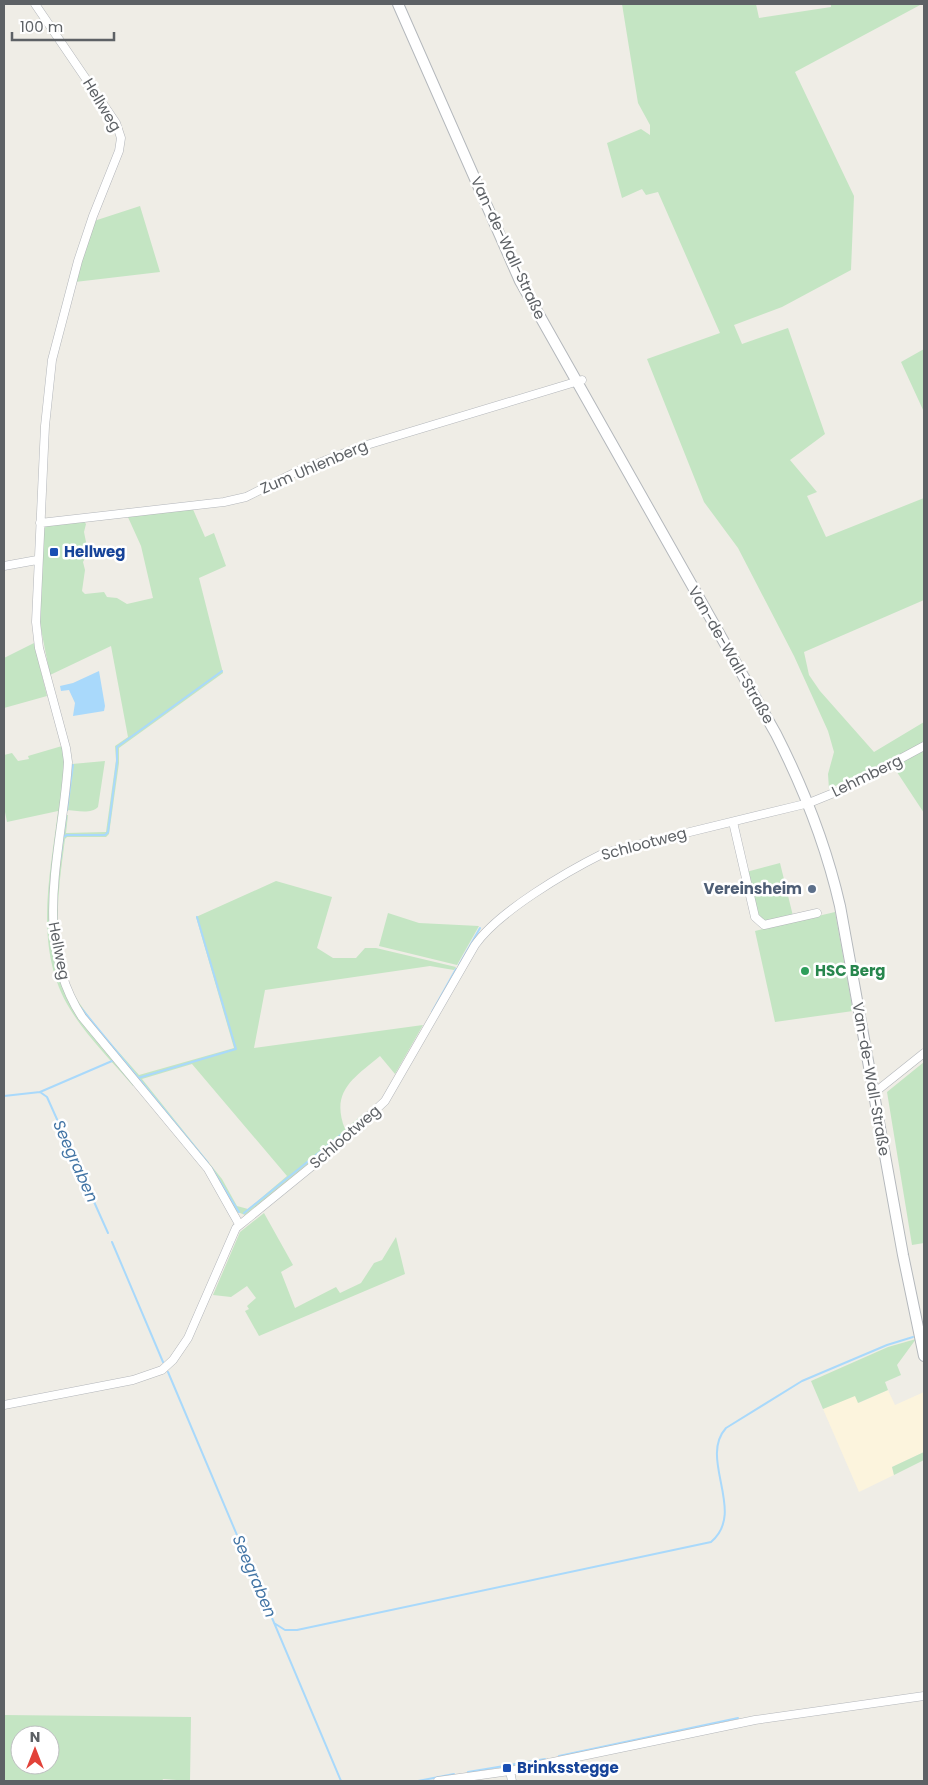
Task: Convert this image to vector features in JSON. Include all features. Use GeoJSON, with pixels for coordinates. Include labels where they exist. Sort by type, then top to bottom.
{"type":"FeatureCollection","features":[{"type":"Feature","properties":{"kind":"main road","name":"Van-de-Wall-Straße"},"geometry":{"type":"LineString","coordinates":[[398,4],[520,281],[579,381],[776,734],[809,803],[826,851],[837,894],[924,1356]]}},
{"type":"Feature","properties":{"kind":"street","name":"Hellweg"},"geometry":{"type":"LineString","coordinates":[[35,4],[116,123],[121,138],[119,151],[93,216],[78,262],[52,360],[45,426],[37,560],[36,622],[39,648],[66,748],[68,762],[52,900],[55,948],[62,977],[82,1017],[208,1169],[239,1224]]}},
{"type":"Feature","properties":{"kind":"street","name":"Zum Uhlenberg"},"geometry":{"type":"LineString","coordinates":[[40,523],[224,502],[246,496],[296,472],[360,446],[579,381]]}},
{"type":"Feature","properties":{"kind":"street"},"geometry":{"type":"LineString","coordinates":[[4,566],[37,560]]}},
{"type":"Feature","properties":{"kind":"street","name":"Lehmberg"},"geometry":{"type":"LineString","coordinates":[[809,803],[846,788],[924,746]]}},
{"type":"Feature","properties":{"kind":"street","name":"Schlootweg"},"geometry":{"type":"LineString","coordinates":[[4,1405],[133,1380],[162,1370],[173,1360],[188,1338],[230,1238],[239,1224],[338,1145],[385,1101],[475,944],[493,923],[576,867],[604,853],[809,803]]}},
{"type":"Feature","properties":{"kind":"street"},"geometry":{"type":"LineString","coordinates":[[733,822],[755,917],[758,922],[764,925],[817,913]]}},
{"type":"Feature","properties":{"kind":"street"},"geometry":{"type":"LineString","coordinates":[[874,1093],[924,1053]]}},
{"type":"Feature","properties":{"kind":"street"},"geometry":{"type":"LineString","coordinates":[[438,1781],[510,1771],[755,1720],[924,1696]]}},
{"type":"Feature","properties":{"kind":"street"},"geometry":{"type":"LineString","coordinates":[[510,1771],[512,1781]]}},
{"type":"Feature","properties":{"kind":"shaded area"},"geometry":{"type":"Polygon","coordinates":[[[888,1390],[895,1405],[924,1392],[924,1452],[892,1467],[894,1475],[859,1492],[823,1409],[855,1395],[859,1403],[888,1390]]]}},
{"type":"Feature","properties":{"kind":"green space"},"geometry":{"type":"Polygon","coordinates":[[[622,4],[756,4],[759,18],[831,7],[831,4],[922,4],[795,72],[854,196],[851,270],[782,307],[734,325],[742,344],[788,328],[825,434],[790,460],[817,492],[807,496],[826,537],[924,498],[924,600],[804,652],[809,675],[820,691],[874,752],[924,722],[924,813],[889,760],[829,789],[828,774],[834,752],[828,731],[794,656],[738,548],[704,502],[647,359],[720,333],[658,192],[646,195],[642,189],[622,198],[607,143],[641,129],[650,135],[650,125],[638,103],[622,4]]]}},
{"type":"Feature","properties":{"kind":"green space"},"geometry":{"type":"Polygon","coordinates":[[[140,206],[160,272],[75,282],[94,221],[140,206]]]}},
{"type":"Feature","properties":{"kind":"green space"},"geometry":{"type":"Polygon","coordinates":[[[924,349],[924,412],[901,362],[924,349]]]}},
{"type":"Feature","properties":{"kind":"green space"},"geometry":{"type":"Polygon","coordinates":[[[192,507],[205,537],[214,533],[226,566],[199,578],[223,673],[119,748],[119,763],[109,834],[106,837],[67,837],[65,839],[58,902],[59,944],[63,965],[70,985],[80,1004],[139,1075],[234,1048],[196,917],[276,881],[332,897],[317,948],[333,958],[356,958],[365,948],[376,948],[456,967],[454,970],[430,966],[265,990],[254,1048],[423,1025],[395,1074],[380,1056],[361,1071],[347,1086],[340,1105],[345,1129],[362,1115],[364,1118],[245,1215],[235,1211],[219,1180],[83,1014],[65,977],[54,918],[65,815],[68,815],[66,833],[106,832],[116,760],[115,746],[128,737],[111,646],[50,675],[40,624],[44,528],[50,524],[83,520],[86,524],[84,532],[88,552],[83,562],[85,570],[82,591],[85,594],[104,592],[107,597],[117,598],[127,604],[153,598],[141,546],[127,515],[192,507]],[[192,1064],[142,1079],[222,1179],[237,1206],[248,1209],[287,1176],[192,1064]]]}},
{"type":"Feature","properties":{"kind":"green space"},"geometry":{"type":"Polygon","coordinates":[[[34,643],[47,696],[4,708],[4,658],[34,643]]]}},
{"type":"Feature","properties":{"kind":"green space"},"geometry":{"type":"Polygon","coordinates":[[[69,744],[72,764],[105,761],[98,807],[91,811],[65,810],[69,744]]]}},
{"type":"Feature","properties":{"kind":"green space"},"geometry":{"type":"Polygon","coordinates":[[[62,746],[66,761],[53,854],[51,885],[54,947],[60,977],[72,1006],[133,1083],[133,1086],[92,1039],[70,1009],[59,986],[51,962],[47,912],[51,861],[58,811],[7,822],[4,807],[4,755],[12,753],[18,761],[29,759],[28,756],[62,746]]]}},
{"type":"Feature","properties":{"kind":"green space"},"geometry":{"type":"Polygon","coordinates":[[[780,863],[793,916],[766,921],[758,918],[746,872],[780,863]]]}},
{"type":"Feature","properties":{"kind":"green space","name":"HSC Berg"},"geometry":{"type":"Polygon","coordinates":[[[835,912],[853,1011],[775,1022],[755,931],[835,912]]]}},
{"type":"Feature","properties":{"kind":"green space"},"geometry":{"type":"Polygon","coordinates":[[[388,913],[419,923],[479,926],[457,965],[379,946],[388,913]]]}},
{"type":"Feature","properties":{"kind":"green space"},"geometry":{"type":"Polygon","coordinates":[[[924,1062],[924,1243],[912,1245],[887,1092],[924,1062]]]}},
{"type":"Feature","properties":{"kind":"green space"},"geometry":{"type":"Polygon","coordinates":[[[264,1213],[293,1265],[281,1272],[295,1308],[336,1287],[340,1293],[361,1283],[374,1263],[382,1260],[396,1237],[405,1274],[259,1336],[245,1311],[249,1309],[247,1306],[256,1298],[247,1286],[231,1297],[213,1295],[240,1232],[264,1213]]]}},
{"type":"Feature","properties":{"kind":"green space"},"geometry":{"type":"Polygon","coordinates":[[[916,1339],[897,1365],[901,1375],[885,1382],[888,1390],[858,1403],[855,1396],[823,1409],[811,1381],[888,1347],[916,1339]]]}},
{"type":"Feature","properties":{"kind":"green space"},"geometry":{"type":"Polygon","coordinates":[[[924,1452],[924,1460],[894,1475],[892,1467],[924,1452]]]}},
{"type":"Feature","properties":{"kind":"green space"},"geometry":{"type":"Polygon","coordinates":[[[4,1715],[191,1717],[190,1781],[163,1779],[162,1781],[4,1781],[4,1715]]]}},
{"type":"Feature","properties":{"kind":"water"},"geometry":{"type":"Polygon","coordinates":[[[99,671],[105,706],[104,711],[73,716],[75,703],[69,690],[61,691],[60,686],[73,683],[99,671]]]}},
{"type":"Feature","properties":{"kind":"waterway"},"geometry":{"type":"LineString","coordinates":[[60,861],[63,837],[67,835],[105,835],[108,832],[117,762],[117,747],[222,671]]}},
{"type":"Feature","properties":{"kind":"waterway"},"geometry":{"type":"LineString","coordinates":[[67,810],[73,765]]}},
{"type":"Feature","properties":{"kind":"waterway"},"geometry":{"type":"LineString","coordinates":[[63,837],[66,815]]}},
{"type":"Feature","properties":{"kind":"waterway"},"geometry":{"type":"LineString","coordinates":[[138,1078],[236,1049],[197,917]]}},
{"type":"Feature","properties":{"kind":"waterway"},"geometry":{"type":"LineString","coordinates":[[459,965],[480,928]]}},
{"type":"Feature","properties":{"kind":"waterway"},"geometry":{"type":"LineString","coordinates":[[432,1012],[456,969]]}},
{"type":"Feature","properties":{"kind":"waterway"},"geometry":{"type":"LineString","coordinates":[[81,1008],[208,1163]]}},
{"type":"Feature","properties":{"kind":"waterway"},"geometry":{"type":"LineString","coordinates":[[40,1092],[112,1061]]}},
{"type":"Feature","properties":{"kind":"waterway","name":"Seegraben"},"geometry":{"type":"LineString","coordinates":[[4,1096],[40,1092],[47,1097],[108,1233]]}},
{"type":"Feature","properties":{"kind":"waterway"},"geometry":{"type":"LineString","coordinates":[[244,1213],[363,1117]]}},
{"type":"Feature","properties":{"kind":"waterway"},"geometry":{"type":"LineString","coordinates":[[211,1167],[239,1212]]}},
{"type":"Feature","properties":{"kind":"waterway","name":"Seegraben"},"geometry":{"type":"LineString","coordinates":[[112,1242],[163,1362]]}},
{"type":"Feature","properties":{"kind":"waterway"},"geometry":{"type":"LineString","coordinates":[[274,1623],[285,1630],[297,1630],[711,1542],[721,1530],[725,1516],[717,1455],[719,1441],[726,1428],[802,1381],[887,1345],[913,1337]]}},
{"type":"Feature","properties":{"kind":"waterway","name":"Seegraben"},"geometry":{"type":"LineString","coordinates":[[168,1372],[341,1781]]}},
{"type":"Feature","properties":{"kind":"waterway"},"geometry":{"type":"LineString","coordinates":[[559,1756],[738,1718]]}},
{"type":"Feature","properties":{"kind":"waterway"},"geometry":{"type":"LineString","coordinates":[[468,1772],[545,1759]]}},
{"type":"Feature","properties":{"kind":"waterway"},"geometry":{"type":"LineString","coordinates":[[418,1781],[454,1774]]}},
{"type":"Feature","properties":{"kind":"place","name":"Hellweg"},"geometry":{"type":"Point","coordinates":[54,552]}},
{"type":"Feature","properties":{"kind":"place","name":"Vereinsheim"},"geometry":{"type":"Point","coordinates":[812,889]}},
{"type":"Feature","properties":{"kind":"place","name":"HSC Berg"},"geometry":{"type":"Point","coordinates":[805,971]}},
{"type":"Feature","properties":{"kind":"place","name":"Brinksstegge"},"geometry":{"type":"Point","coordinates":[507,1768]}}]}
